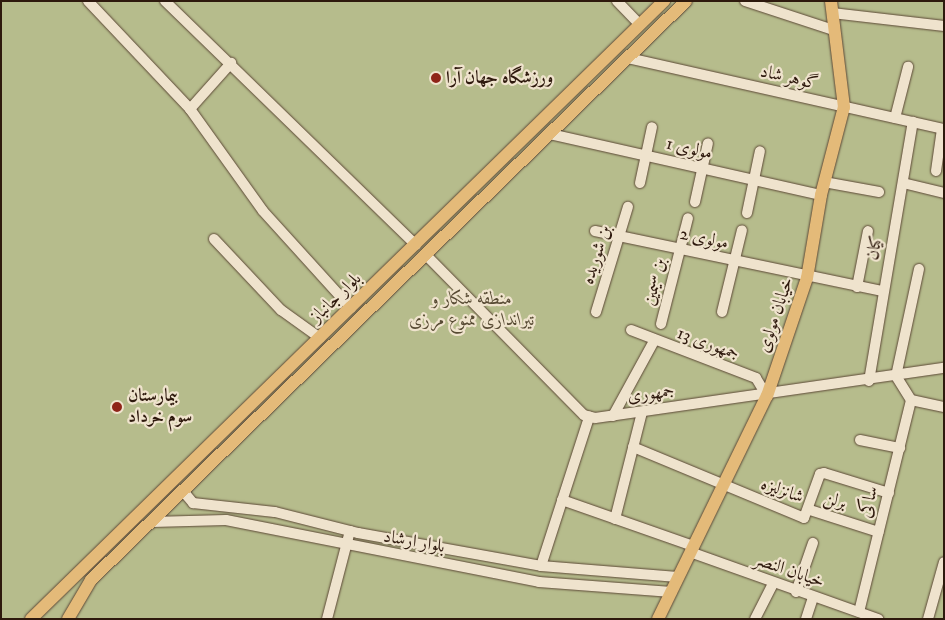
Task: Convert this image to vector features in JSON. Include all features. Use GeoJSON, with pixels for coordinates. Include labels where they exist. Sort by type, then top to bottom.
{"type":"FeatureCollection","features":[{"type":"Feature","properties":{"kind":"main road","name":"بلوار جانباز"},"geometry":{"type":"LineString","coordinates":[[31,619],[664,1]]}},
{"type":"Feature","properties":{"kind":"main road","name":"بلوار جانباز"},"geometry":{"type":"LineString","coordinates":[[68,619],[91,580],[686,1]]}},
{"type":"Feature","properties":{"kind":"main road","name":"خیابان مولوی"},"geometry":{"type":"LineString","coordinates":[[658,619],[767,396],[807,278],[821,195],[844,107],[832,7]]}},
{"type":"Feature","properties":{"kind":"main road"},"geometry":{"type":"LineString","coordinates":[[416,245],[426,255]]}},
{"type":"Feature","properties":{"kind":"street"},"geometry":{"type":"LineString","coordinates":[[88,1],[190,109],[263,211],[350,308]]}},
{"type":"Feature","properties":{"kind":"street"},"geometry":{"type":"LineString","coordinates":[[165,1],[231,63],[416,245]]}},
{"type":"Feature","properties":{"kind":"street"},"geometry":{"type":"LineString","coordinates":[[617,1],[640,25]]}},
{"type":"Feature","properties":{"kind":"street"},"geometry":{"type":"LineString","coordinates":[[745,1],[834,30]]}},
{"type":"Feature","properties":{"kind":"street"},"geometry":{"type":"LineString","coordinates":[[832,7],[944,26]]}},
{"type":"Feature","properties":{"kind":"street","name":"گوهر شاد"},"geometry":{"type":"LineString","coordinates":[[628,58],[943,129]]}},
{"type":"Feature","properties":{"kind":"street"},"geometry":{"type":"LineString","coordinates":[[190,109],[231,63]]}},
{"type":"Feature","properties":{"kind":"street"},"geometry":{"type":"LineString","coordinates":[[895,118],[908,68]]}},
{"type":"Feature","properties":{"kind":"street","name":"کیان"},"geometry":{"type":"LineString","coordinates":[[870,380],[883,292],[914,122]]}},
{"type":"Feature","properties":{"kind":"street"},"geometry":{"type":"LineString","coordinates":[[640,183],[652,127]]}},
{"type":"Feature","properties":{"kind":"street"},"geometry":{"type":"LineString","coordinates":[[936,171],[943,129]]}},
{"type":"Feature","properties":{"kind":"street","name":"مولوی 1"},"geometry":{"type":"LineString","coordinates":[[550,134],[821,195]]}},
{"type":"Feature","properties":{"kind":"street"},"geometry":{"type":"LineString","coordinates":[[695,202],[708,143]]}},
{"type":"Feature","properties":{"kind":"street"},"geometry":{"type":"LineString","coordinates":[[747,212],[760,151]]}},
{"type":"Feature","properties":{"kind":"street"},"geometry":{"type":"LineString","coordinates":[[824,182],[879,192]]}},
{"type":"Feature","properties":{"kind":"street"},"geometry":{"type":"LineString","coordinates":[[903,183],[944,193]]}},
{"type":"Feature","properties":{"kind":"street","name":"بن شوریده"},"geometry":{"type":"LineString","coordinates":[[596,312],[622,237],[628,207]]}},
{"type":"Feature","properties":{"kind":"street","name":"بن سیمین"},"geometry":{"type":"LineString","coordinates":[[661,324],[688,218]]}},
{"type":"Feature","properties":{"kind":"street"},"geometry":{"type":"LineString","coordinates":[[722,312],[742,230]]}},
{"type":"Feature","properties":{"kind":"street","name":"مولوی 2"},"geometry":{"type":"LineString","coordinates":[[595,231],[807,278],[883,292]]}},
{"type":"Feature","properties":{"kind":"street"},"geometry":{"type":"LineString","coordinates":[[857,287],[868,231]]}},
{"type":"Feature","properties":{"kind":"street"},"geometry":{"type":"LineString","coordinates":[[214,240],[281,310],[320,338]]}},
{"type":"Feature","properties":{"kind":"street"},"geometry":{"type":"LineString","coordinates":[[426,255],[589,416],[541,566]]}},
{"type":"Feature","properties":{"kind":"street"},"geometry":{"type":"LineString","coordinates":[[919,269],[896,376],[911,400],[944,407]]}},
{"type":"Feature","properties":{"kind":"street","name":"جمهوری 13"},"geometry":{"type":"LineString","coordinates":[[631,330],[654,341],[756,378],[767,396]]}},
{"type":"Feature","properties":{"kind":"street"},"geometry":{"type":"LineString","coordinates":[[613,416],[654,341]]}},
{"type":"Feature","properties":{"kind":"street","name":"جمهوری"},"geometry":{"type":"LineString","coordinates":[[589,416],[613,416],[767,396],[944,368]]}},
{"type":"Feature","properties":{"kind":"street","name":"ساکی"},"geometry":{"type":"LineString","coordinates":[[859,612],[911,400]]}},
{"type":"Feature","properties":{"kind":"street"},"geometry":{"type":"LineString","coordinates":[[615,519],[642,412]]}},
{"type":"Feature","properties":{"kind":"street"},"geometry":{"type":"LineString","coordinates":[[860,440],[900,448]]}},
{"type":"Feature","properties":{"kind":"street"},"geometry":{"type":"LineString","coordinates":[[633,447],[723,486]]}},
{"type":"Feature","properties":{"kind":"street","name":"شانزلیزه"},"geometry":{"type":"LineString","coordinates":[[723,486],[804,518],[810,510],[820,474],[824,473],[888,493]]}},
{"type":"Feature","properties":{"kind":"street","name":"بلوار ارشاد"},"geometry":{"type":"LineString","coordinates":[[183,490],[193,503],[275,512],[350,531],[541,566],[678,577]]}},
{"type":"Feature","properties":{"kind":"street","name":"خیابان النصر"},"geometry":{"type":"LineString","coordinates":[[562,500],[692,549],[772,585],[878,619]]}},
{"type":"Feature","properties":{"kind":"street","name":"برلن"},"geometry":{"type":"LineString","coordinates":[[810,510],[879,532]]}},
{"type":"Feature","properties":{"kind":"street","name":"بلوار ارشاد"},"geometry":{"type":"LineString","coordinates":[[152,522],[226,520],[347,547],[539,582],[672,592]]}},
{"type":"Feature","properties":{"kind":"street"},"geometry":{"type":"LineString","coordinates":[[327,619],[350,531]]}},
{"type":"Feature","properties":{"kind":"street"},"geometry":{"type":"LineString","coordinates":[[796,592],[813,543]]}},
{"type":"Feature","properties":{"kind":"street"},"geometry":{"type":"LineString","coordinates":[[928,619],[939,600],[944,562]]}},
{"type":"Feature","properties":{"kind":"street"},"geometry":{"type":"LineString","coordinates":[[755,619],[772,585]]}},
{"type":"Feature","properties":{"kind":"street"},"geometry":{"type":"LineString","coordinates":[[806,619],[813,597]]}},
{"type":"Feature","properties":{"kind":"green space","name":"منطقه شکار و تیراندازی ممنوع مرزی"},"geometry":{"type":"Polygon","coordinates":[[[1,1],[944,1],[944,619],[1,619],[1,1]]]}},
{"type":"Feature","properties":{"kind":"place","name":"ورزشگاه جهان آرا"},"geometry":{"type":"Point","coordinates":[436,78]}},
{"type":"Feature","properties":{"kind":"place","name":"بیمارستان سوم خرداد"},"geometry":{"type":"Point","coordinates":[117,407]}}]}
